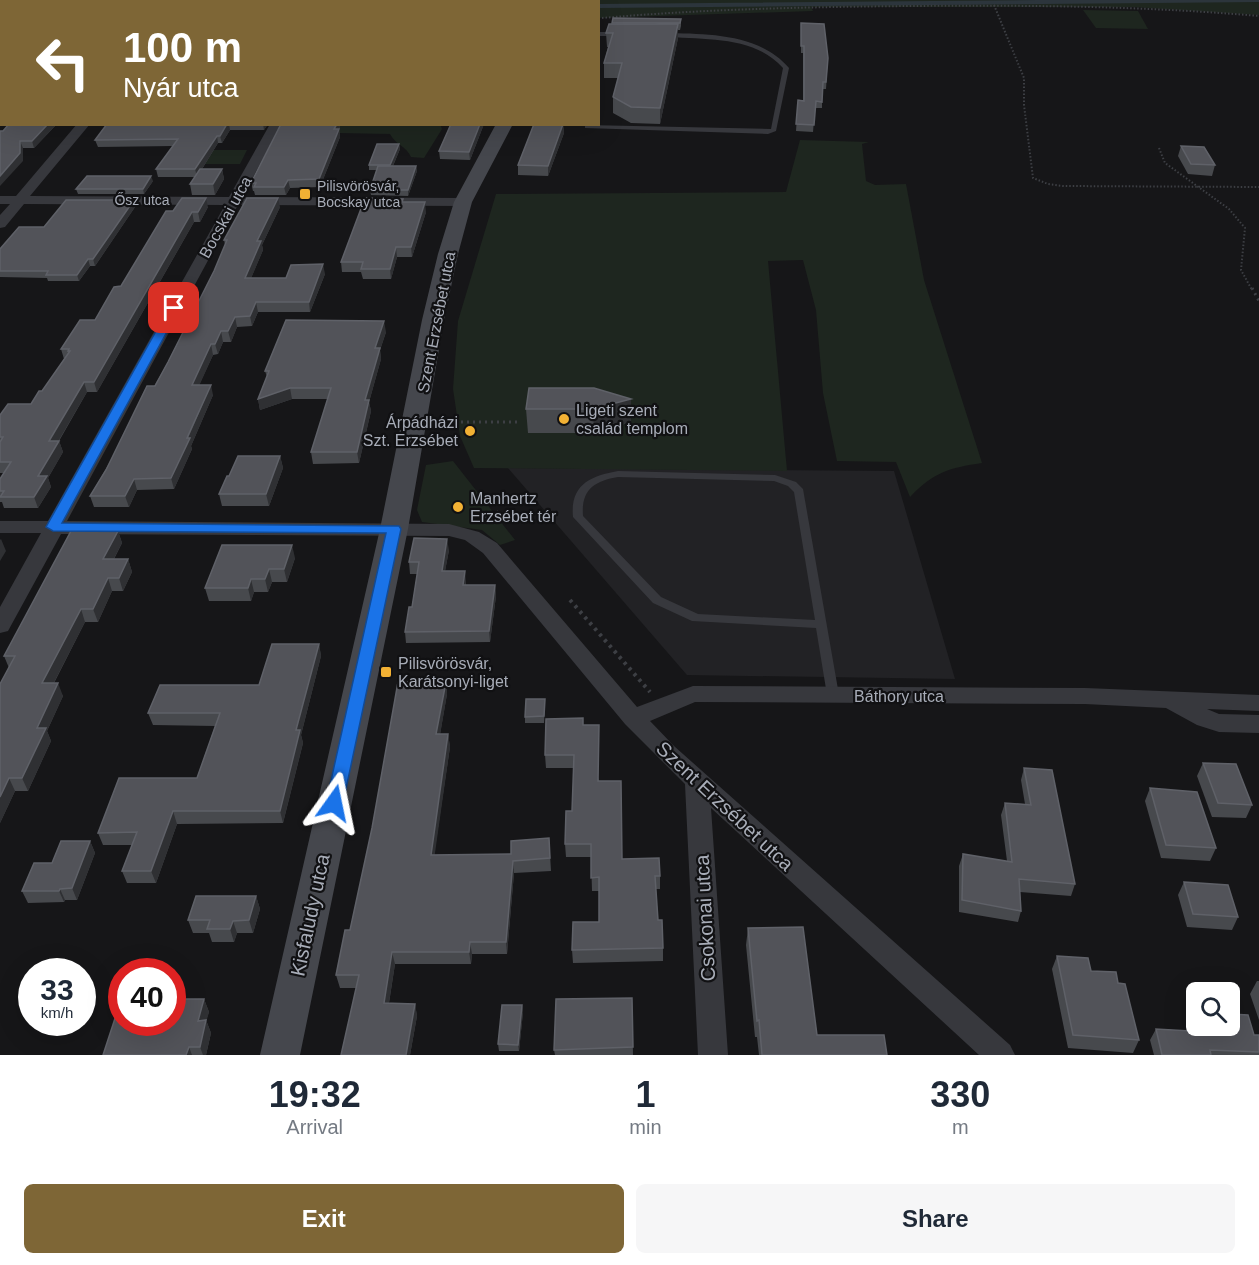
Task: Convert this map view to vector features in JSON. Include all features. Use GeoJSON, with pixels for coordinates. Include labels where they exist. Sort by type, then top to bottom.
{"type":"FeatureCollection","features":[{"type":"Feature","properties":{"kind":"street"},"geometry":{"type":"LineString","coordinates":[[0,224],[82,126]]}},
{"type":"Feature","properties":{"kind":"street","name":"Bocskai utca"},"geometry":{"type":"LineString","coordinates":[[0,626],[275,126]]}},
{"type":"Feature","properties":{"kind":"street","name":"Szent Erzsébet utca"},"geometry":{"type":"LineString","coordinates":[[504,126],[464,202],[433,320],[394,529],[449,530],[472,536],[490,548],[633,718],[697,782],[1000,1055]]}},
{"type":"Feature","properties":{"kind":"street","name":"Ősz utca"},"geometry":{"type":"LineString","coordinates":[[0,200],[464,202]]}},
{"type":"Feature","properties":{"kind":"street"},"geometry":{"type":"LineString","coordinates":[[0,527],[394,529]]}},
{"type":"Feature","properties":{"kind":"street","name":"Kisfaludy utca"},"geometry":{"type":"LineString","coordinates":[[280,1055],[394,529]]}},
{"type":"Feature","properties":{"kind":"street","name":"Báthory utca"},"geometry":{"type":"LineString","coordinates":[[633,718],[693,694],[1085,696],[1259,703]]}},
{"type":"Feature","properties":{"kind":"street","name":"Báthory utca"},"geometry":{"type":"LineString","coordinates":[[1170,700],[1205,719],[1219,723],[1259,724]]}},
{"type":"Feature","properties":{"kind":"street","name":"Csokonai utca"},"geometry":{"type":"LineString","coordinates":[[697,782],[713,1055]]}},
{"type":"Feature","properties":{"kind":"lane"},"geometry":{"type":"LineString","coordinates":[[600,34],[632,34]]}},
{"type":"Feature","properties":{"kind":"lane"},"geometry":{"type":"LineString","coordinates":[[587,127],[768,132],[774,130],[786,68],[782,61],[772,54],[734,40],[700,36],[655,35]]}},
{"type":"Feature","properties":{"kind":"lane"},"geometry":{"type":"LineString","coordinates":[[821,624],[696,618],[657,600],[578,517],[577,507],[580,496],[587,485],[600,477],[618,474],[775,478],[792,484],[799,491],[833,695]]}},
{"type":"Feature","properties":{"kind":"path"},"geometry":{"type":"LineString","coordinates":[[994,5],[1024,78],[1024,105],[1033,178],[1046,184],[1063,186],[1259,187]]}},
{"type":"Feature","properties":{"kind":"path"},"geometry":{"type":"LineString","coordinates":[[600,19],[729,8],[994,5],[1145,6],[1259,16]]}},
{"type":"Feature","properties":{"kind":"path"},"geometry":{"type":"LineString","coordinates":[[1159,148],[1165,163],[1229,209],[1245,228],[1241,270],[1259,301]]}},
{"type":"Feature","properties":{"kind":"path"},"geometry":{"type":"LineString","coordinates":[[428,422],[517,422]]}},
{"type":"Feature","properties":{"kind":"path"},"geometry":{"type":"LineString","coordinates":[[570,600],[662,706]]}},
{"type":"Feature","properties":{"kind":"shaded area"},"geometry":{"type":"Polygon","coordinates":[[[600,0],[1259,0],[1259,15],[1133,7],[811,7],[813,11],[600,18],[600,0]]]}},
{"type":"Feature","properties":{"kind":"shaded area"},"geometry":{"type":"Polygon","coordinates":[[[1083,10],[1138,11],[1148,29],[1096,28],[1083,10]]]}},
{"type":"Feature","properties":{"kind":"shaded area"},"geometry":{"type":"Polygon","coordinates":[[[333,126],[441,126],[442,129],[424,158],[411,157],[390,134],[338,133],[333,126]]]}},
{"type":"Feature","properties":{"kind":"shaded area"},"geometry":{"type":"Polygon","coordinates":[[[800,140],[869,142],[862,144],[866,181],[875,185],[906,184],[924,280],[982,463],[943,473],[927,482],[910,497],[896,462],[837,461],[823,393],[816,310],[803,260],[768,261],[787,471],[474,468],[460,436],[453,389],[458,321],[496,194],[786,192],[800,140]]]}},
{"type":"Feature","properties":{"kind":"shaded area"},"geometry":{"type":"Polygon","coordinates":[[[188,150],[247,150],[240,164],[181,164],[188,150]]]}},
{"type":"Feature","properties":{"kind":"shaded area"},"geometry":{"type":"Polygon","coordinates":[[[453,461],[515,540],[500,545],[482,530],[422,522],[417,510],[426,465],[453,461]]]}},
{"type":"Feature","properties":{"kind":"shaded area"},"geometry":{"type":"Polygon","coordinates":[[[508,468],[894,471],[955,679],[687,675],[508,468]]]}},
{"type":"Feature","properties":{"kind":"building"},"geometry":{"type":"Polygon","coordinates":[[[613,18],[681,19],[680,23],[612,23],[613,18]]]}},
{"type":"Feature","properties":{"kind":"building"},"geometry":{"type":"Polygon","coordinates":[[[801,23],[824,24],[828,58],[826,82],[823,82],[822,102],[816,101],[814,125],[796,124],[798,100],[804,101],[804,46],[801,46],[801,23]]]}},
{"type":"Feature","properties":{"kind":"building"},"geometry":{"type":"Polygon","coordinates":[[[609,24],[678,24],[660,108],[631,107],[613,97],[622,63],[604,63],[613,33],[606,33],[609,24]]]}},
{"type":"Feature","properties":{"kind":"building"},"geometry":{"type":"Polygon","coordinates":[[[7,126],[46,126],[32,141],[20,141],[20,153],[0,176],[0,131],[7,126]]]}},
{"type":"Feature","properties":{"kind":"building"},"geometry":{"type":"Polygon","coordinates":[[[106,126],[226,126],[195,169],[156,169],[178,139],[95,140],[106,126]]]}},
{"type":"Feature","properties":{"kind":"building"},"geometry":{"type":"Polygon","coordinates":[[[280,126],[336,126],[334,129],[339,129],[319,179],[288,180],[284,187],[254,187],[256,183],[251,183],[280,126]]]}},
{"type":"Feature","properties":{"kind":"building"},"geometry":{"type":"Polygon","coordinates":[[[450,126],[479,126],[469,152],[439,151],[450,126]]]}},
{"type":"Feature","properties":{"kind":"building"},"geometry":{"type":"Polygon","coordinates":[[[533,126],[562,126],[548,166],[518,165],[533,126]]]}},
{"type":"Feature","properties":{"kind":"building"},"geometry":{"type":"Polygon","coordinates":[[[377,144],[399,144],[390,165],[369,165],[377,144]]]}},
{"type":"Feature","properties":{"kind":"building"},"geometry":{"type":"Polygon","coordinates":[[[1181,146],[1204,147],[1215,165],[1191,164],[1181,146]]]}},
{"type":"Feature","properties":{"kind":"building"},"geometry":{"type":"Polygon","coordinates":[[[378,166],[416,166],[408,190],[370,190],[378,166]]]}},
{"type":"Feature","properties":{"kind":"building"},"geometry":{"type":"Polygon","coordinates":[[[200,169],[222,169],[213,184],[190,184],[200,169]]]}},
{"type":"Feature","properties":{"kind":"building"},"geometry":{"type":"Polygon","coordinates":[[[87,176],[151,176],[143,189],[76,189],[87,176]]]}},
{"type":"Feature","properties":{"kind":"building"},"geometry":{"type":"Polygon","coordinates":[[[182,198],[206,198],[198,212],[192,212],[94,382],[84,382],[49,441],[59,441],[38,476],[47,476],[34,497],[0,497],[4,491],[0,491],[0,479],[11,462],[0,462],[0,442],[3,437],[0,437],[0,415],[8,404],[31,404],[39,391],[42,391],[70,351],[61,349],[80,320],[95,320],[114,287],[121,286],[166,211],[173,211],[182,198]]]}},
{"type":"Feature","properties":{"kind":"building"},"geometry":{"type":"Polygon","coordinates":[[[247,198],[278,198],[257,241],[261,241],[245,278],[286,278],[291,265],[323,264],[309,302],[256,302],[250,316],[235,317],[228,331],[221,331],[215,344],[211,344],[192,385],[211,385],[171,478],[134,479],[125,496],[90,496],[106,470],[147,386],[155,386],[168,362],[214,271],[227,240],[224,240],[247,198]]]}},
{"type":"Feature","properties":{"kind":"building"},"geometry":{"type":"Polygon","coordinates":[[[365,198],[425,202],[411,247],[396,247],[390,269],[361,269],[363,262],[341,262],[365,198]]]}},
{"type":"Feature","properties":{"kind":"building"},"geometry":{"type":"Polygon","coordinates":[[[66,200],[134,200],[93,259],[88,259],[77,275],[46,275],[48,271],[0,271],[0,249],[19,227],[44,227],[66,200]]]}},
{"type":"Feature","properties":{"kind":"building"},"geometry":{"type":"Polygon","coordinates":[[[286,320],[384,321],[375,348],[380,348],[365,400],[369,400],[357,452],[311,452],[331,388],[290,388],[258,399],[269,371],[265,371],[286,320]]]}},
{"type":"Feature","properties":{"kind":"building"},"geometry":{"type":"Polygon","coordinates":[[[529,388],[594,388],[631,399],[593,409],[526,409],[529,388]]]}},
{"type":"Feature","properties":{"kind":"building"},"geometry":{"type":"Polygon","coordinates":[[[238,456],[280,456],[266,494],[219,494],[238,456]]]}},
{"type":"Feature","properties":{"kind":"building"},"geometry":{"type":"Polygon","coordinates":[[[71,531],[118,531],[103,559],[128,559],[119,578],[108,578],[93,609],[81,609],[42,683],[58,683],[37,728],[46,728],[22,778],[9,778],[0,797],[0,684],[15,656],[4,656],[71,531]]]}},
{"type":"Feature","properties":{"kind":"building"},"geometry":{"type":"Polygon","coordinates":[[[414,538],[447,539],[442,571],[465,571],[463,585],[495,585],[489,631],[405,632],[409,607],[412,607],[419,562],[409,562],[414,538]]]}},
{"type":"Feature","properties":{"kind":"building"},"geometry":{"type":"Polygon","coordinates":[[[222,545],[292,545],[284,569],[269,569],[265,579],[251,579],[248,588],[205,588],[222,545]]]}},
{"type":"Feature","properties":{"kind":"building"},"geometry":{"type":"Polygon","coordinates":[[[272,644],[319,644],[296,730],[300,730],[280,811],[173,811],[151,871],[122,871],[137,832],[98,833],[119,778],[197,778],[220,713],[148,713],[160,685],[259,685],[272,644]]]}},
{"type":"Feature","properties":{"kind":"building"},"geometry":{"type":"Polygon","coordinates":[[[398,682],[446,682],[436,734],[448,734],[431,855],[511,854],[511,841],[549,838],[550,858],[513,861],[506,942],[470,942],[469,952],[392,952],[384,1003],[415,1004],[406,1055],[341,1055],[359,975],[336,975],[345,930],[350,930],[372,828],[398,682]]]}},
{"type":"Feature","properties":{"kind":"building"},"geometry":{"type":"Polygon","coordinates":[[[526,699],[545,699],[544,716],[525,717],[526,699]]]}},
{"type":"Feature","properties":{"kind":"building"},"geometry":{"type":"Polygon","coordinates":[[[583,718],[583,725],[599,725],[598,781],[621,781],[622,859],[659,858],[660,876],[655,876],[658,920],[662,920],[663,948],[572,950],[573,922],[599,922],[599,877],[591,878],[591,844],[565,844],[566,811],[572,811],[574,755],[545,755],[546,719],[583,718]]]}},
{"type":"Feature","properties":{"kind":"building"},"geometry":{"type":"Polygon","coordinates":[[[1203,763],[1236,764],[1252,805],[1218,803],[1203,763]]]}},
{"type":"Feature","properties":{"kind":"building"},"geometry":{"type":"Polygon","coordinates":[[[1024,768],[1052,770],[1075,884],[1019,879],[1021,911],[962,900],[963,854],[1012,862],[1005,803],[1031,805],[1024,768]]]}},
{"type":"Feature","properties":{"kind":"building"},"geometry":{"type":"Polygon","coordinates":[[[1150,788],[1197,792],[1216,848],[1166,845],[1150,788]]]}},
{"type":"Feature","properties":{"kind":"building"},"geometry":{"type":"Polygon","coordinates":[[[61,841],[90,841],[72,888],[59,891],[22,891],[34,863],[52,863],[61,841]]]}},
{"type":"Feature","properties":{"kind":"building"},"geometry":{"type":"Polygon","coordinates":[[[1184,882],[1228,885],[1238,917],[1193,914],[1184,882]]]}},
{"type":"Feature","properties":{"kind":"building"},"geometry":{"type":"Polygon","coordinates":[[[196,896],[256,896],[249,920],[233,921],[230,929],[207,929],[210,920],[188,920],[196,896]]]}},
{"type":"Feature","properties":{"kind":"building"},"geometry":{"type":"Polygon","coordinates":[[[803,927],[817,1035],[884,1035],[887,1055],[762,1055],[748,928],[803,927]]]}},
{"type":"Feature","properties":{"kind":"building"},"geometry":{"type":"Polygon","coordinates":[[[1057,956],[1088,958],[1091,971],[1116,972],[1118,983],[1125,984],[1139,1040],[1073,1035],[1057,956]]]}},
{"type":"Feature","properties":{"kind":"building"},"geometry":{"type":"Polygon","coordinates":[[[632,998],[633,1047],[554,1050],[556,999],[632,998]]]}},
{"type":"Feature","properties":{"kind":"building"},"geometry":{"type":"Polygon","coordinates":[[[186,999],[204,999],[198,1021],[206,1020],[200,1047],[189,1047],[186,1055],[103,1055],[109,1036],[186,1036],[186,999]]]}},
{"type":"Feature","properties":{"kind":"building"},"geometry":{"type":"Polygon","coordinates":[[[502,1005],[522,1005],[518,1045],[498,1044],[502,1005]]]}},
{"type":"Feature","properties":{"kind":"building"},"geometry":{"type":"Polygon","coordinates":[[[1240,1015],[1248,1015],[1254,1035],[1259,1035],[1259,1052],[1210,1050],[1211,1055],[1162,1055],[1156,1029],[1186,1031],[1186,1036],[1240,1036],[1240,1015]]]}},
{"type":"Feature","properties":{"kind":"waterway"},"geometry":{"type":"LineString","coordinates":[[600,6],[1259,0]]}},
{"type":"Feature","properties":{"kind":"place","name":"Pilisvörösvár, Bocskay utca"},"geometry":{"type":"Point","coordinates":[305,194]}},
{"type":"Feature","properties":{"kind":"place","name":"Ligeti szent család templom"},"geometry":{"type":"Point","coordinates":[564,419]}},
{"type":"Feature","properties":{"kind":"place","name":"Árpádházi Szt. Erzsébet"},"geometry":{"type":"Point","coordinates":[470,431]}},
{"type":"Feature","properties":{"kind":"place","name":"Manhertz Erzsébet tér"},"geometry":{"type":"Point","coordinates":[458,507]}},
{"type":"Feature","properties":{"kind":"place","name":"Pilisvörösvár, Karátsonyi-liget"},"geometry":{"type":"Point","coordinates":[386,672]}},
{"type":"Feature","properties":{"kind":"route"},"geometry":{"type":"LineString","coordinates":[[174,308],[53,527],[394,529],[334,803]]}}]}
